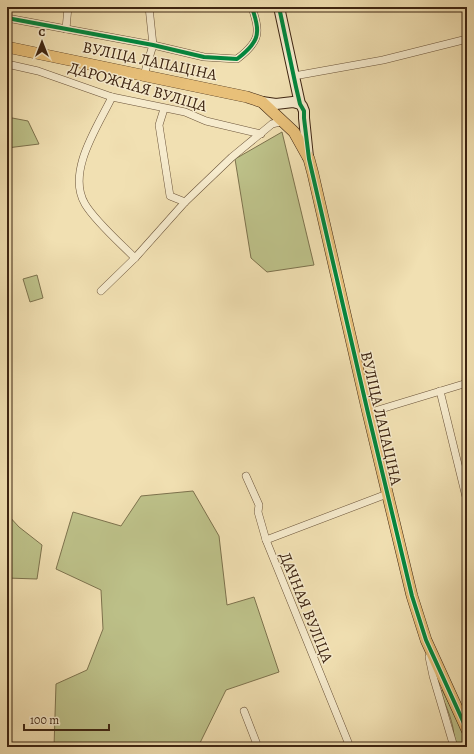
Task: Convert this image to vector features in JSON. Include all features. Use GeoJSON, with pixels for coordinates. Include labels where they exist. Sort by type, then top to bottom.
{"type":"FeatureCollection","features":[{"type":"Feature","properties":{"kind":"main road"},"geometry":{"type":"LineString","coordinates":[[279,7],[300,104]]}},
{"type":"Feature","properties":{"kind":"main road","name":"ВУЛІЦА ЛАПАЦІНА"},"geometry":{"type":"LineString","coordinates":[[7,47],[247,97],[262,102],[276,104],[293,102],[300,104],[304,111],[309,159],[412,596],[426,640],[467,730]]}},
{"type":"Feature","properties":{"kind":"main road"},"geometry":{"type":"LineString","coordinates":[[296,87],[293,95],[282,107],[280,112],[284,121],[289,126],[300,124],[304,118]]}},
{"type":"Feature","properties":{"kind":"main road","name":"ВУЛІЦА ЛАПАЦІНА"},"geometry":{"type":"LineString","coordinates":[[262,102],[294,132],[309,159]]}},
{"type":"Feature","properties":{"kind":"street"},"geometry":{"type":"LineString","coordinates":[[66,29],[68,7]]}},
{"type":"Feature","properties":{"kind":"street"},"geometry":{"type":"LineString","coordinates":[[144,75],[153,46],[149,7]]}},
{"type":"Feature","properties":{"kind":"street"},"geometry":{"type":"LineString","coordinates":[[7,18],[204,57],[237,59],[246,53],[258,33],[252,7]]}},
{"type":"Feature","properties":{"kind":"street"},"geometry":{"type":"LineString","coordinates":[[294,76],[382,60],[467,39]]}},
{"type":"Feature","properties":{"kind":"street","name":"ДАРОЖНАЯ ВУЛІЦА"},"geometry":{"type":"LineString","coordinates":[[7,64],[38,71],[112,97],[185,112],[206,121],[261,134]]}},
{"type":"Feature","properties":{"kind":"street"},"geometry":{"type":"LineString","coordinates":[[112,97],[84,154],[79,170],[79,189],[84,203],[94,216],[135,258]]}},
{"type":"Feature","properties":{"kind":"street"},"geometry":{"type":"LineString","coordinates":[[164,108],[159,125],[170,196],[184,202]]}},
{"type":"Feature","properties":{"kind":"street"},"geometry":{"type":"LineString","coordinates":[[101,291],[135,258],[184,202],[232,157],[272,124],[284,121]]}},
{"type":"Feature","properties":{"kind":"street"},"geometry":{"type":"LineString","coordinates":[[368,413],[467,383]]}},
{"type":"Feature","properties":{"kind":"street"},"geometry":{"type":"LineString","coordinates":[[440,391],[467,501]]}},
{"type":"Feature","properties":{"kind":"street","name":"ДАЧНАЯ ВУЛІЦА"},"geometry":{"type":"LineString","coordinates":[[246,476],[259,505],[258,512],[266,540],[350,747]]}},
{"type":"Feature","properties":{"kind":"street"},"geometry":{"type":"LineString","coordinates":[[266,540],[387,494]]}},
{"type":"Feature","properties":{"kind":"street"},"geometry":{"type":"LineString","coordinates":[[426,640],[433,676],[452,747]]}},
{"type":"Feature","properties":{"kind":"street"},"geometry":{"type":"LineString","coordinates":[[244,711],[258,747]]}},
{"type":"Feature","properties":{"kind":"green space"},"geometry":{"type":"Polygon","coordinates":[[[7,117],[28,121],[39,144],[7,148],[7,117]]]}},
{"type":"Feature","properties":{"kind":"green space"},"geometry":{"type":"Polygon","coordinates":[[[282,132],[314,265],[267,272],[251,258],[235,159],[282,132]]]}},
{"type":"Feature","properties":{"kind":"green space"},"geometry":{"type":"Polygon","coordinates":[[[37,275],[43,298],[30,302],[23,279],[37,275]]]}},
{"type":"Feature","properties":{"kind":"green space"},"geometry":{"type":"Polygon","coordinates":[[[193,491],[219,536],[227,605],[254,597],[279,672],[226,690],[198,747],[54,747],[56,684],[87,670],[103,629],[101,590],[56,569],[73,512],[121,526],[141,496],[193,491]]]}},
{"type":"Feature","properties":{"kind":"green space"},"geometry":{"type":"Polygon","coordinates":[[[7,514],[19,527],[42,545],[37,579],[7,578],[7,514]]]}},
{"type":"Feature","properties":{"kind":"green space"},"geometry":{"type":"Polygon","coordinates":[[[439,691],[443,691],[467,741],[467,747],[459,747],[454,740],[452,722],[439,691]]]}},
{"type":"Feature","properties":{"kind":"cycle path"},"geometry":{"type":"LineString","coordinates":[[7,18],[153,45],[204,57],[237,59],[244,54],[255,40],[257,26],[252,7]]}},
{"type":"Feature","properties":{"kind":"cycle path"},"geometry":{"type":"LineString","coordinates":[[279,7],[300,104],[304,111],[309,159],[412,596],[426,640],[467,730]]}}]}
